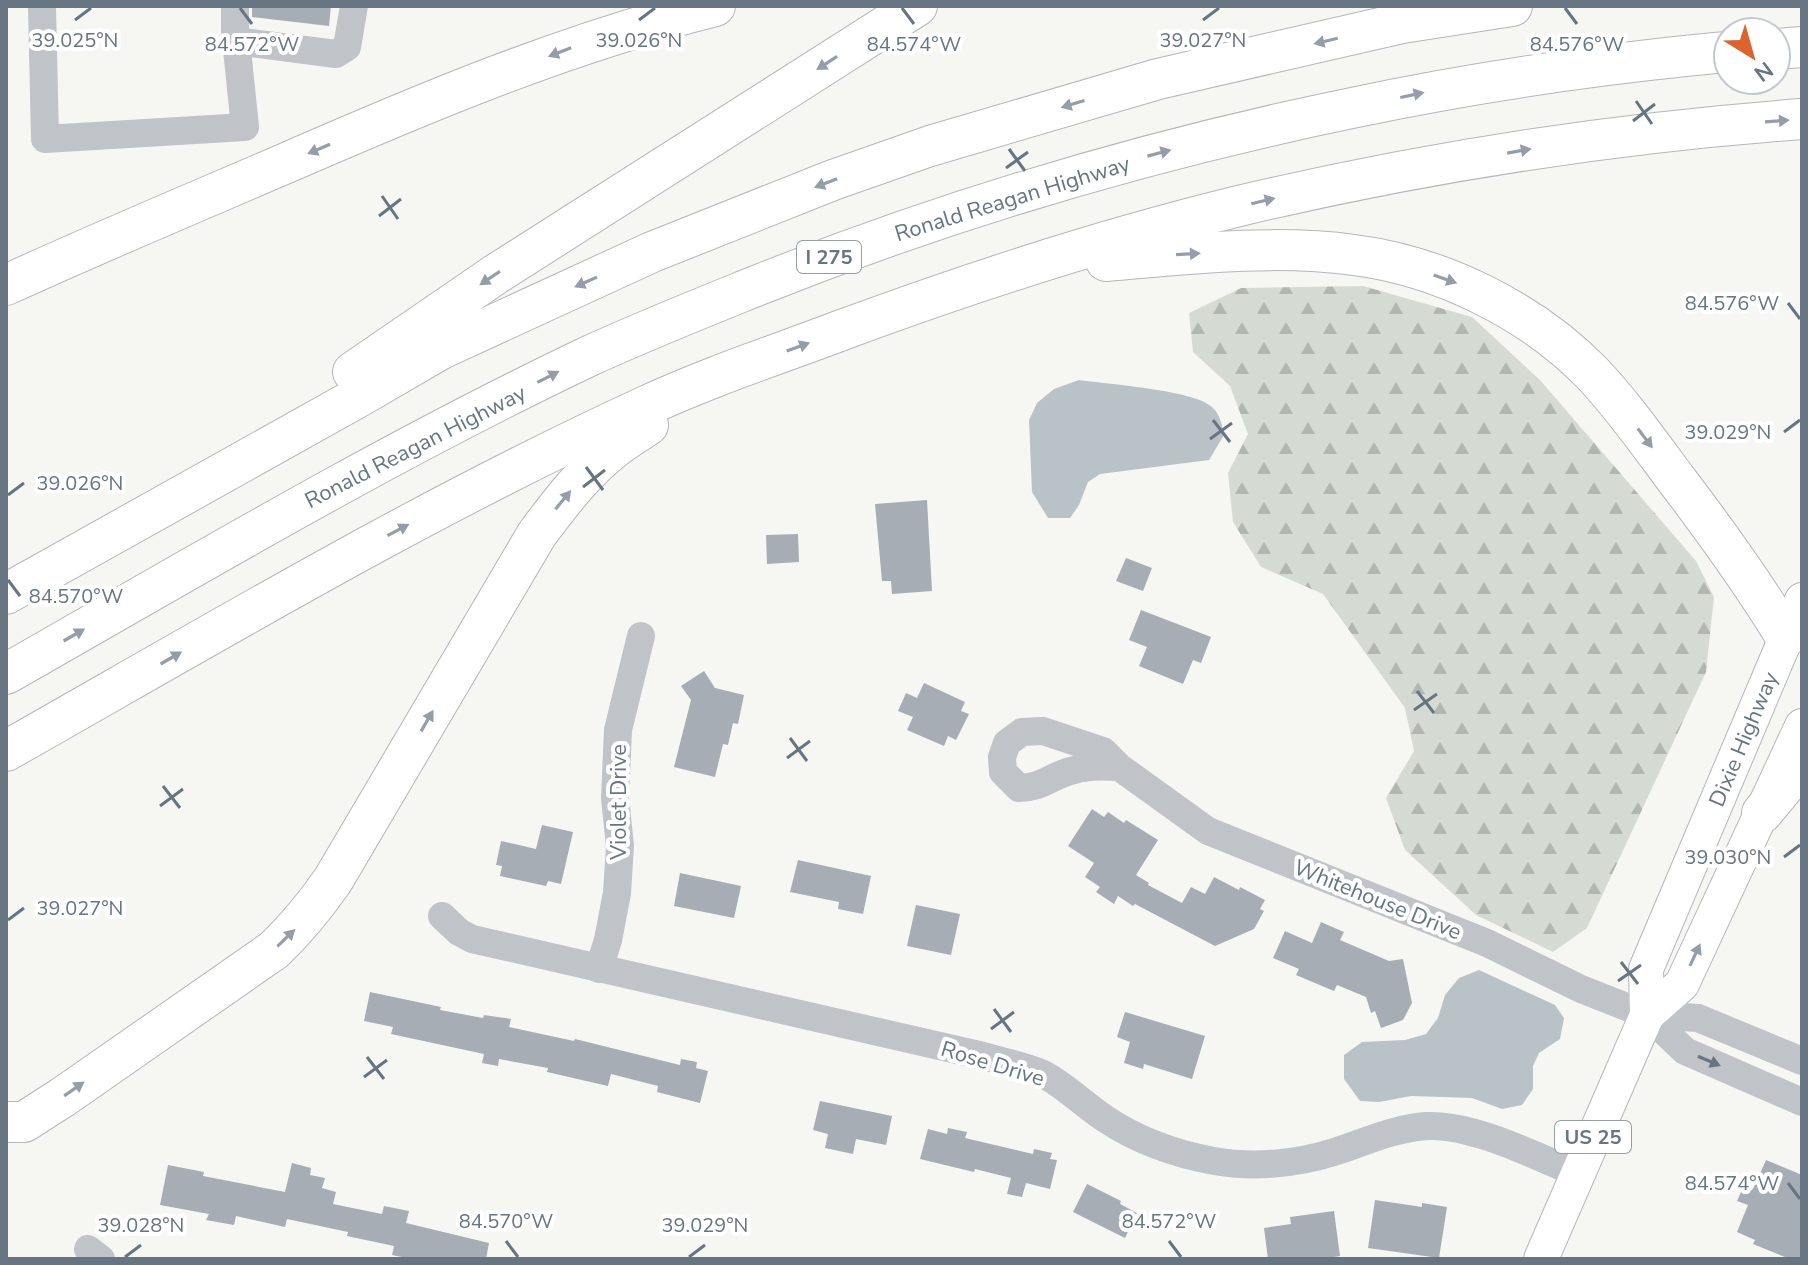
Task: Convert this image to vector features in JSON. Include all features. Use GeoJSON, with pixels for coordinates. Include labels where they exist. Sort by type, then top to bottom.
{"type":"FeatureCollection","features":[{"type":"Feature","properties":{"kind":"highway"},"geometry":{"type":"LineString","coordinates":[[6,285],[385,120],[544,58],[657,20],[715,6]]}},
{"type":"Feature","properties":{"kind":"highway"},"geometry":{"type":"LineString","coordinates":[[141,518],[496,274],[917,6]]}},
{"type":"Feature","properties":{"kind":"highway"},"geometry":{"type":"LineString","coordinates":[[6,594],[441,349],[652,252],[833,180],[930,146],[1158,79],[1402,23],[1512,6]]}},
{"type":"Feature","properties":{"kind":"highway","name":"Ronald Reagan Highway"},"geometry":{"type":"LineString","coordinates":[[6,674],[422,440],[585,358],[838,254],[980,205],[1158,152],[1275,124],[1470,85],[1712,53]]}},
{"type":"Feature","properties":{"kind":"highway"},"geometry":{"type":"LineString","coordinates":[[6,751],[488,481],[647,405],[954,289],[1131,235],[1337,184],[1553,145],[1701,127],[1802,119]]}},
{"type":"Feature","properties":{"kind":"highway"},"geometry":{"type":"LineString","coordinates":[[6,262],[36,263],[82,251]]}},
{"type":"Feature","properties":{"kind":"highway"},"geometry":{"type":"LineString","coordinates":[[1027,267],[1242,251],[1313,252],[1355,255],[1406,266],[1468,287],[1509,309],[1561,345],[1592,373],[1623,408],[1729,550],[1786,637]]}},
{"type":"Feature","properties":{"kind":"highway"},"geometry":{"type":"LineString","coordinates":[[12,1130],[274,950],[293,932],[333,880],[515,569],[564,497],[615,447],[725,373]]}},
{"type":"Feature","properties":{"kind":"highway"},"geometry":{"type":"LineString","coordinates":[[1762,813],[1802,765]]}},
{"type":"Feature","properties":{"kind":"main road","name":"Dixie Highway"},"geometry":{"type":"LineString","coordinates":[[1647,1015],[1646,969],[1802,600]]}},
{"type":"Feature","properties":{"kind":"main road","name":"Dixie Highway"},"geometry":{"type":"LineString","coordinates":[[1541,1259],[1647,1015],[1682,984],[1802,726]]}},
{"type":"Feature","properties":{"kind":"street"},"geometry":{"type":"LineString","coordinates":[[42,6],[45,139],[245,127],[235,6]]}},
{"type":"Feature","properties":{"kind":"street"},"geometry":{"type":"LineString","coordinates":[[236,41],[336,54],[347,47],[354,6]]}},
{"type":"Feature","properties":{"kind":"street","name":"Violet Drive"},"geometry":{"type":"LineString","coordinates":[[599,969],[617,893],[620,846],[615,798],[618,730],[641,636]]}},
{"type":"Feature","properties":{"kind":"street","name":"Whitehouse Drive"},"geometry":{"type":"LineString","coordinates":[[1119,767],[1208,831],[1487,943],[1581,989],[1647,1015]]}},
{"type":"Feature","properties":{"kind":"street","name":"Rose Drive"},"geometry":{"type":"LineString","coordinates":[[442,916],[472,939],[979,1055],[1040,1073],[1108,1121],[1157,1146],[1216,1161],[1254,1164],[1299,1160],[1331,1153],[1405,1128],[1430,1126],[1460,1129],[1577,1173]]}},
{"type":"Feature","properties":{"kind":"street"},"geometry":{"type":"LineString","coordinates":[[1647,1015],[1698,1018],[1802,1061]]}},
{"type":"Feature","properties":{"kind":"street"},"geometry":{"type":"LineString","coordinates":[[1647,1015],[1685,1051],[1802,1102]]}},
{"type":"Feature","properties":{"kind":"green space"},"geometry":{"type":"Polygon","coordinates":[[[1363,286],[1472,317],[1540,380],[1696,561],[1714,597],[1706,672],[1587,928],[1553,952],[1476,915],[1405,850],[1386,798],[1414,751],[1405,708],[1323,594],[1261,567],[1233,522],[1228,473],[1248,434],[1230,386],[1193,352],[1189,313],[1241,288],[1363,286]]]}},
{"type":"Feature","properties":{"kind":"shaded area"},"geometry":{"type":"Polygon","coordinates":[[[1079,380],[1169,392],[1202,401],[1217,413],[1224,435],[1209,460],[1100,474],[1088,482],[1070,518],[1048,518],[1032,492],[1029,420],[1037,403],[1054,389],[1079,380]]]}},
{"type":"Feature","properties":{"kind":"shaded area"},"geometry":{"type":"Polygon","coordinates":[[[1479,970],[1555,1005],[1564,1018],[1560,1039],[1539,1053],[1533,1066],[1533,1089],[1522,1105],[1502,1109],[1472,1098],[1411,1096],[1379,1102],[1360,1101],[1344,1079],[1344,1055],[1362,1042],[1405,1040],[1426,1034],[1438,1018],[1445,995],[1459,978],[1479,970]]]}},
{"type":"Feature","properties":{"kind":"building"},"geometry":{"type":"Polygon","coordinates":[[[252,6],[331,6],[329,26],[252,17],[252,6]]]}},
{"type":"Feature","properties":{"kind":"building"},"geometry":{"type":"Polygon","coordinates":[[[927,500],[932,591],[892,594],[891,581],[882,581],[875,504],[927,500]]]}},
{"type":"Feature","properties":{"kind":"building"},"geometry":{"type":"Polygon","coordinates":[[[798,534],[799,562],[767,564],[766,535],[798,534]]]}},
{"type":"Feature","properties":{"kind":"building"},"geometry":{"type":"Polygon","coordinates":[[[1126,558],[1152,568],[1143,591],[1116,581],[1126,558]]]}},
{"type":"Feature","properties":{"kind":"building"},"geometry":{"type":"Polygon","coordinates":[[[1141,610],[1211,637],[1201,663],[1193,660],[1183,684],[1139,666],[1147,647],[1129,640],[1141,610]]]}},
{"type":"Feature","properties":{"kind":"building"},"geometry":{"type":"Polygon","coordinates":[[[704,671],[715,688],[744,695],[738,724],[733,723],[728,745],[723,744],[715,777],[674,767],[691,700],[681,686],[704,671]]]}},
{"type":"Feature","properties":{"kind":"building"},"geometry":{"type":"Polygon","coordinates":[[[924,683],[965,702],[961,711],[969,714],[956,740],[948,736],[944,746],[907,730],[913,717],[898,711],[906,693],[917,698],[924,683]]]}},
{"type":"Feature","properties":{"kind":"building"},"geometry":{"type":"Polygon","coordinates":[[[1092,809],[1104,817],[1108,812],[1124,823],[1126,820],[1158,840],[1136,875],[1182,903],[1191,887],[1205,894],[1214,877],[1265,900],[1260,909],[1264,911],[1254,929],[1215,946],[1118,896],[1114,904],[1096,892],[1100,887],[1085,877],[1094,863],[1068,846],[1092,809]]]}},
{"type":"Feature","properties":{"kind":"building"},"geometry":{"type":"Polygon","coordinates":[[[542,825],[573,832],[561,884],[548,881],[546,886],[500,876],[502,866],[496,865],[501,841],[536,849],[542,825]]]}},
{"type":"Feature","properties":{"kind":"building"},"geometry":{"type":"Polygon","coordinates":[[[798,860],[871,876],[863,914],[838,909],[839,902],[790,892],[798,860]]]}},
{"type":"Feature","properties":{"kind":"building"},"geometry":{"type":"Polygon","coordinates":[[[680,873],[741,886],[734,918],[674,906],[680,873]]]}},
{"type":"Feature","properties":{"kind":"building"},"geometry":{"type":"Polygon","coordinates":[[[916,905],[960,914],[951,955],[907,946],[916,905]]]}},
{"type":"Feature","properties":{"kind":"building"},"geometry":{"type":"Polygon","coordinates":[[[1321,922],[1344,932],[1340,940],[1389,961],[1403,959],[1412,1003],[1403,1020],[1381,1028],[1375,1011],[1371,1013],[1366,997],[1337,985],[1334,991],[1296,975],[1299,969],[1273,958],[1285,931],[1312,943],[1321,922]]]}},
{"type":"Feature","properties":{"kind":"building"},"geometry":{"type":"Polygon","coordinates":[[[370,992],[441,1007],[440,1010],[483,1018],[484,1015],[511,1019],[509,1027],[575,1039],[680,1065],[681,1059],[697,1062],[696,1068],[708,1071],[700,1103],[657,1092],[658,1086],[611,1074],[608,1086],[547,1072],[548,1068],[499,1059],[498,1066],[482,1063],[484,1054],[391,1034],[393,1027],[364,1021],[370,992]]]}},
{"type":"Feature","properties":{"kind":"building"},"geometry":{"type":"Polygon","coordinates":[[[1125,1012],[1205,1036],[1192,1079],[1144,1064],[1143,1069],[1124,1063],[1130,1042],[1117,1037],[1125,1012]]]}},
{"type":"Feature","properties":{"kind":"building"},"geometry":{"type":"Polygon","coordinates":[[[820,1101],[892,1116],[886,1145],[856,1139],[853,1154],[825,1148],[828,1134],[813,1130],[820,1101]]]}},
{"type":"Feature","properties":{"kind":"building"},"geometry":{"type":"Polygon","coordinates":[[[948,1128],[967,1132],[965,1138],[1033,1154],[1034,1149],[1052,1153],[1050,1159],[1057,1160],[1050,1189],[1026,1183],[1022,1197],[1007,1194],[1011,1178],[920,1159],[928,1129],[947,1134],[948,1128]]]}},
{"type":"Feature","properties":{"kind":"building"},"geometry":{"type":"Polygon","coordinates":[[[1766,1160],[1802,1175],[1802,1259],[1790,1259],[1753,1244],[1755,1240],[1737,1232],[1748,1205],[1737,1201],[1744,1185],[1753,1189],[1766,1160]]]}},
{"type":"Feature","properties":{"kind":"building"},"geometry":{"type":"Polygon","coordinates":[[[292,1163],[311,1168],[310,1175],[325,1178],[322,1188],[336,1192],[333,1204],[382,1214],[384,1206],[409,1211],[406,1223],[489,1243],[486,1259],[412,1259],[392,1255],[394,1246],[347,1236],[348,1232],[287,1219],[285,1227],[236,1216],[234,1225],[206,1220],[209,1214],[160,1205],[168,1165],[204,1172],[203,1176],[285,1192],[292,1163]]]}},
{"type":"Feature","properties":{"kind":"building"},"geometry":{"type":"Polygon","coordinates":[[[1087,1184],[1137,1213],[1125,1238],[1073,1212],[1087,1184]]]}},
{"type":"Feature","properties":{"kind":"building"},"geometry":{"type":"Polygon","coordinates":[[[1375,1200],[1422,1207],[1422,1203],[1447,1207],[1439,1258],[1368,1248],[1375,1200]]]}},
{"type":"Feature","properties":{"kind":"building"},"geometry":{"type":"Polygon","coordinates":[[[1334,1211],[1340,1256],[1268,1259],[1264,1228],[1291,1224],[1290,1217],[1334,1211]]]}}]}
